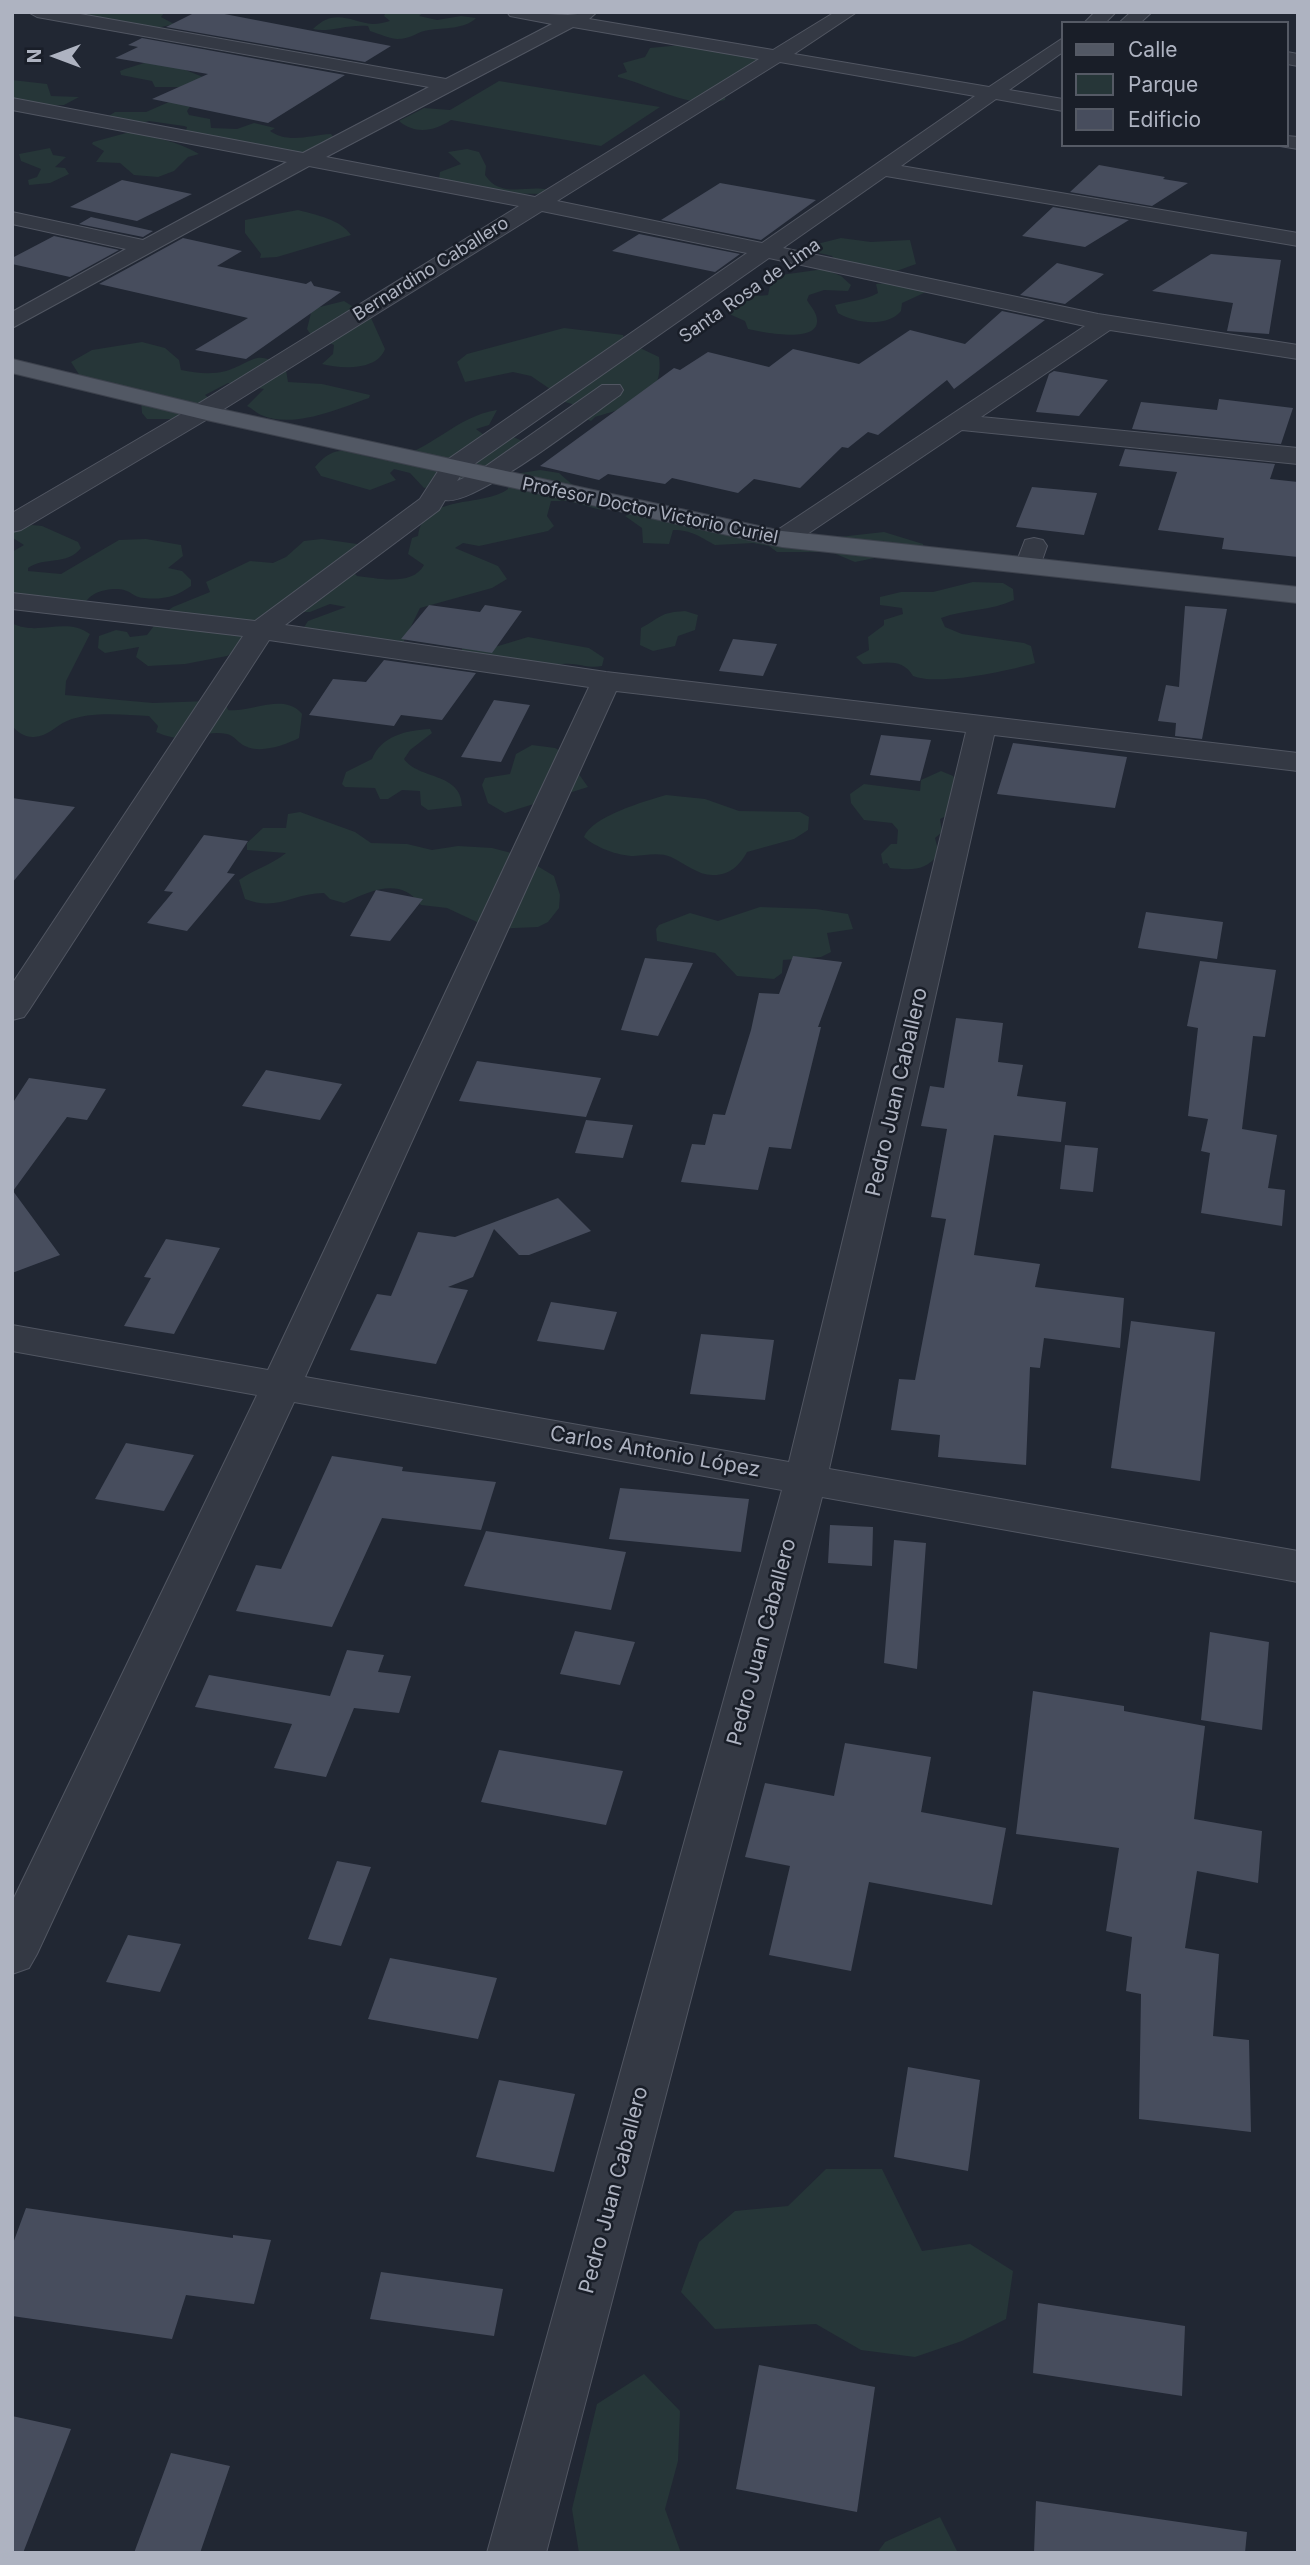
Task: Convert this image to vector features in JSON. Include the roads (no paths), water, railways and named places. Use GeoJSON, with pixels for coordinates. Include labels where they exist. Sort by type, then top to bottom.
{"type":"FeatureCollection","features":[{"type":"Feature","properties":{"kind":"main road","name":"Profesor Doctor Victorio Curiel"},"geometry":{"type":"LineString","coordinates":[[12,349],[227,397],[498,470],[782,540],[1298,573]]}},
{"type":"Feature","properties":{"kind":"main road","name":"Profesor Doctor Victorio Curiel"},"geometry":{"type":"LineString","coordinates":[[12,366],[202,412],[462,460]]}},
{"type":"Feature","properties":{"kind":"main road","name":"Profesor Doctor Victorio Curiel"},"geometry":{"type":"LineString","coordinates":[[498,470],[807,521],[1298,595]]}},
{"type":"Feature","properties":{"kind":"street"},"geometry":{"type":"LineString","coordinates":[[516,12],[580,17],[777,56],[1062,105]]}},
{"type":"Feature","properties":{"kind":"street","name":"Bernardino Caballero"},"geometry":{"type":"LineString","coordinates":[[12,524],[227,397],[848,12]]}},
{"type":"Feature","properties":{"kind":"street"},"geometry":{"type":"LineString","coordinates":[[42,16],[448,85]]}},
{"type":"Feature","properties":{"kind":"street"},"geometry":{"type":"LineString","coordinates":[[12,321],[305,160],[580,17]]}},
{"type":"Feature","properties":{"kind":"street"},"geometry":{"type":"LineString","coordinates":[[430,504],[462,460],[768,251],[989,93],[1062,45]]}},
{"type":"Feature","properties":{"kind":"street"},"geometry":{"type":"LineString","coordinates":[[882,197],[1062,67]]}},
{"type":"Feature","properties":{"kind":"street"},"geometry":{"type":"LineString","coordinates":[[12,104],[535,204],[1105,323],[1215,343],[1298,352]]}},
{"type":"Feature","properties":{"kind":"street"},"geometry":{"type":"LineString","coordinates":[[882,169],[1298,240]]}},
{"type":"Feature","properties":{"kind":"street"},"geometry":{"type":"LineString","coordinates":[[12,218],[145,247]]}},
{"type":"Feature","properties":{"kind":"street","name":"Santa Rosa de Lima"},"geometry":{"type":"LineString","coordinates":[[775,274],[818,243]]}},
{"type":"Feature","properties":{"kind":"street"},"geometry":{"type":"LineString","coordinates":[[782,540],[1105,323]]}},
{"type":"Feature","properties":{"kind":"street"},"geometry":{"type":"LineString","coordinates":[[12,1010],[261,630],[430,504],[498,470],[630,377]]}},
{"type":"Feature","properties":{"kind":"street"},"geometry":{"type":"LineString","coordinates":[[961,422],[1298,456]]}},
{"type":"Feature","properties":{"kind":"street"},"geometry":{"type":"LineString","coordinates":[[12,601],[261,630],[606,681],[1298,762]]}},
{"type":"Feature","properties":{"kind":"street"},"geometry":{"type":"LineString","coordinates":[[12,1954],[281,1385],[606,681]]}},
{"type":"Feature","properties":{"kind":"street","name":"Pedro Juan Caballero"},"geometry":{"type":"LineString","coordinates":[[516,2553],[806,1479],[982,725]]}},
{"type":"Feature","properties":{"kind":"street","name":"Carlos Antonio López"},"geometry":{"type":"LineString","coordinates":[[12,1338],[1298,1567]]}}]}
